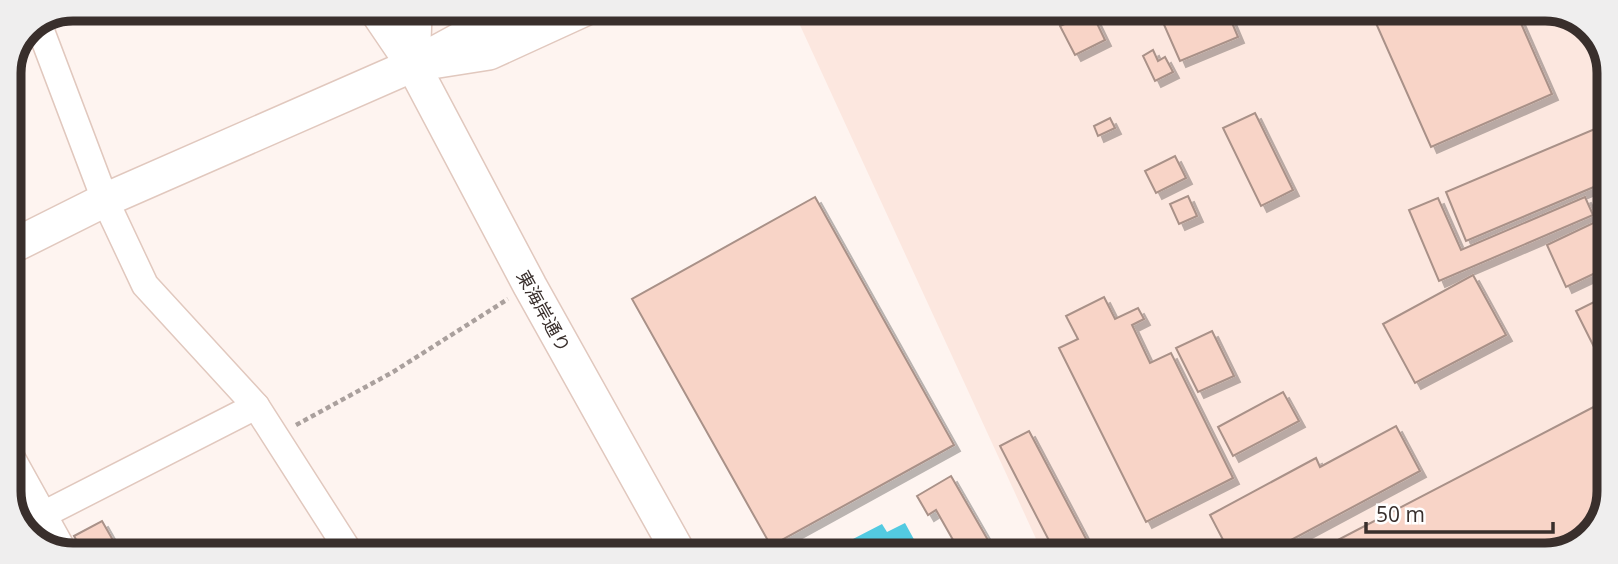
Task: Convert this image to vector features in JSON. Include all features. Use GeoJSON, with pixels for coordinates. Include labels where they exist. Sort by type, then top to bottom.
{"type":"FeatureCollection","features":[{"type":"Feature","properties":{"kind":"street","name":"東海岸通り"},"geometry":{"type":"LineString","coordinates":[[383,21],[413,65],[530,286],[673,543]]}},
{"type":"Feature","properties":{"kind":"street"},"geometry":{"type":"LineString","coordinates":[[413,65],[415,21]]}},
{"type":"Feature","properties":{"kind":"street"},"geometry":{"type":"LineString","coordinates":[[21,242],[106,200],[413,65],[496,21]]}},
{"type":"Feature","properties":{"kind":"street"},"geometry":{"type":"LineString","coordinates":[[413,65],[489,53],[559,21]]}},
{"type":"Feature","properties":{"kind":"street"},"geometry":{"type":"LineString","coordinates":[[41,32],[106,200],[145,285],[256,406],[344,543]]}},
{"type":"Feature","properties":{"kind":"street"},"geometry":{"type":"LineString","coordinates":[[32,520],[256,406]]}},
{"type":"Feature","properties":{"kind":"street"},"geometry":{"type":"LineString","coordinates":[[21,488],[32,520],[48,536]]}},
{"type":"Feature","properties":{"kind":"path"},"geometry":{"type":"LineString","coordinates":[[275,436],[393,372],[530,286]]}},
{"type":"Feature","properties":{"kind":"shaded area"},"geometry":{"type":"Polygon","coordinates":[[[798,21],[1545,21],[1568,26],[1586,41],[1593,53],[1597,70],[1597,498],[1582,528],[1568,538],[1545,543],[1038,543],[798,21]]]}},
{"type":"Feature","properties":{"kind":"water"},"geometry":{"type":"Polygon","coordinates":[[[905,523],[916,543],[855,543],[853,539],[882,524],[887,532],[905,523]]]}},
{"type":"Feature","properties":{"kind":"building"},"geometry":{"type":"Polygon","coordinates":[[[1066,21],[1096,21],[1105,40],[1075,55],[1060,26],[1067,23],[1066,21]]]}},
{"type":"Feature","properties":{"kind":"building"},"geometry":{"type":"Polygon","coordinates":[[[1162,21],[1231,21],[1238,37],[1180,61],[1162,21]]]}},
{"type":"Feature","properties":{"kind":"building"},"geometry":{"type":"Polygon","coordinates":[[[1375,21],[1520,21],[1552,94],[1431,147],[1375,21]]]}},
{"type":"Feature","properties":{"kind":"building"},"geometry":{"type":"Polygon","coordinates":[[[1153,50],[1158,61],[1165,57],[1173,72],[1155,81],[1143,56],[1153,50]]]}},
{"type":"Feature","properties":{"kind":"building"},"geometry":{"type":"Polygon","coordinates":[[[1255,113],[1293,190],[1261,206],[1223,128],[1255,113]]]}},
{"type":"Feature","properties":{"kind":"building"},"geometry":{"type":"Polygon","coordinates":[[[1110,118],[1115,128],[1098,136],[1094,126],[1110,118]]]}},
{"type":"Feature","properties":{"kind":"building"},"geometry":{"type":"Polygon","coordinates":[[[1597,128],[1597,186],[1466,241],[1446,192],[1597,128]]]}},
{"type":"Feature","properties":{"kind":"building"},"geometry":{"type":"Polygon","coordinates":[[[1175,156],[1186,178],[1156,193],[1145,171],[1175,156]]]}},
{"type":"Feature","properties":{"kind":"building"},"geometry":{"type":"Polygon","coordinates":[[[1188,196],[1197,216],[1179,224],[1170,204],[1188,196]]]}},
{"type":"Feature","properties":{"kind":"building"},"geometry":{"type":"Polygon","coordinates":[[[815,197],[954,445],[776,543],[769,543],[632,299],[815,197]]]}},
{"type":"Feature","properties":{"kind":"building"},"geometry":{"type":"Polygon","coordinates":[[[1585,197],[1593,215],[1439,281],[1409,210],[1438,198],[1461,250],[1585,197]]]}},
{"type":"Feature","properties":{"kind":"building"},"geometry":{"type":"Polygon","coordinates":[[[1597,221],[1597,272],[1566,287],[1547,245],[1597,221]]]}},
{"type":"Feature","properties":{"kind":"building"},"geometry":{"type":"Polygon","coordinates":[[[1473,275],[1506,335],[1415,383],[1383,324],[1473,275]]]}},
{"type":"Feature","properties":{"kind":"building"},"geometry":{"type":"Polygon","coordinates":[[[1104,297],[1115,319],[1138,308],[1144,319],[1132,325],[1150,363],[1171,353],[1233,478],[1146,522],[1059,348],[1078,339],[1066,316],[1104,297]]]}},
{"type":"Feature","properties":{"kind":"building"},"geometry":{"type":"Polygon","coordinates":[[[1597,300],[1597,348],[1595,349],[1576,311],[1597,300]]]}},
{"type":"Feature","properties":{"kind":"building"},"geometry":{"type":"Polygon","coordinates":[[[1212,331],[1234,376],[1198,392],[1176,348],[1212,331]]]}},
{"type":"Feature","properties":{"kind":"building"},"geometry":{"type":"Polygon","coordinates":[[[1283,392],[1299,421],[1233,456],[1218,427],[1283,392]]]}},
{"type":"Feature","properties":{"kind":"building"},"geometry":{"type":"Polygon","coordinates":[[[1597,405],[1597,498],[1588,520],[1568,538],[1545,543],[1332,543],[1597,405]]]}},
{"type":"Feature","properties":{"kind":"building"},"geometry":{"type":"Polygon","coordinates":[[[1396,426],[1420,471],[1285,543],[1225,543],[1210,515],[1316,458],[1320,467],[1396,426]]]}},
{"type":"Feature","properties":{"kind":"building"},"geometry":{"type":"Polygon","coordinates":[[[1029,431],[1088,543],[1050,543],[1000,446],[1029,431]]]}},
{"type":"Feature","properties":{"kind":"building"},"geometry":{"type":"Polygon","coordinates":[[[951,476],[990,543],[955,543],[936,510],[928,515],[917,496],[951,476]]]}},
{"type":"Feature","properties":{"kind":"building"},"geometry":{"type":"Polygon","coordinates":[[[102,521],[115,543],[78,543],[74,536],[102,521]]]}}]}
